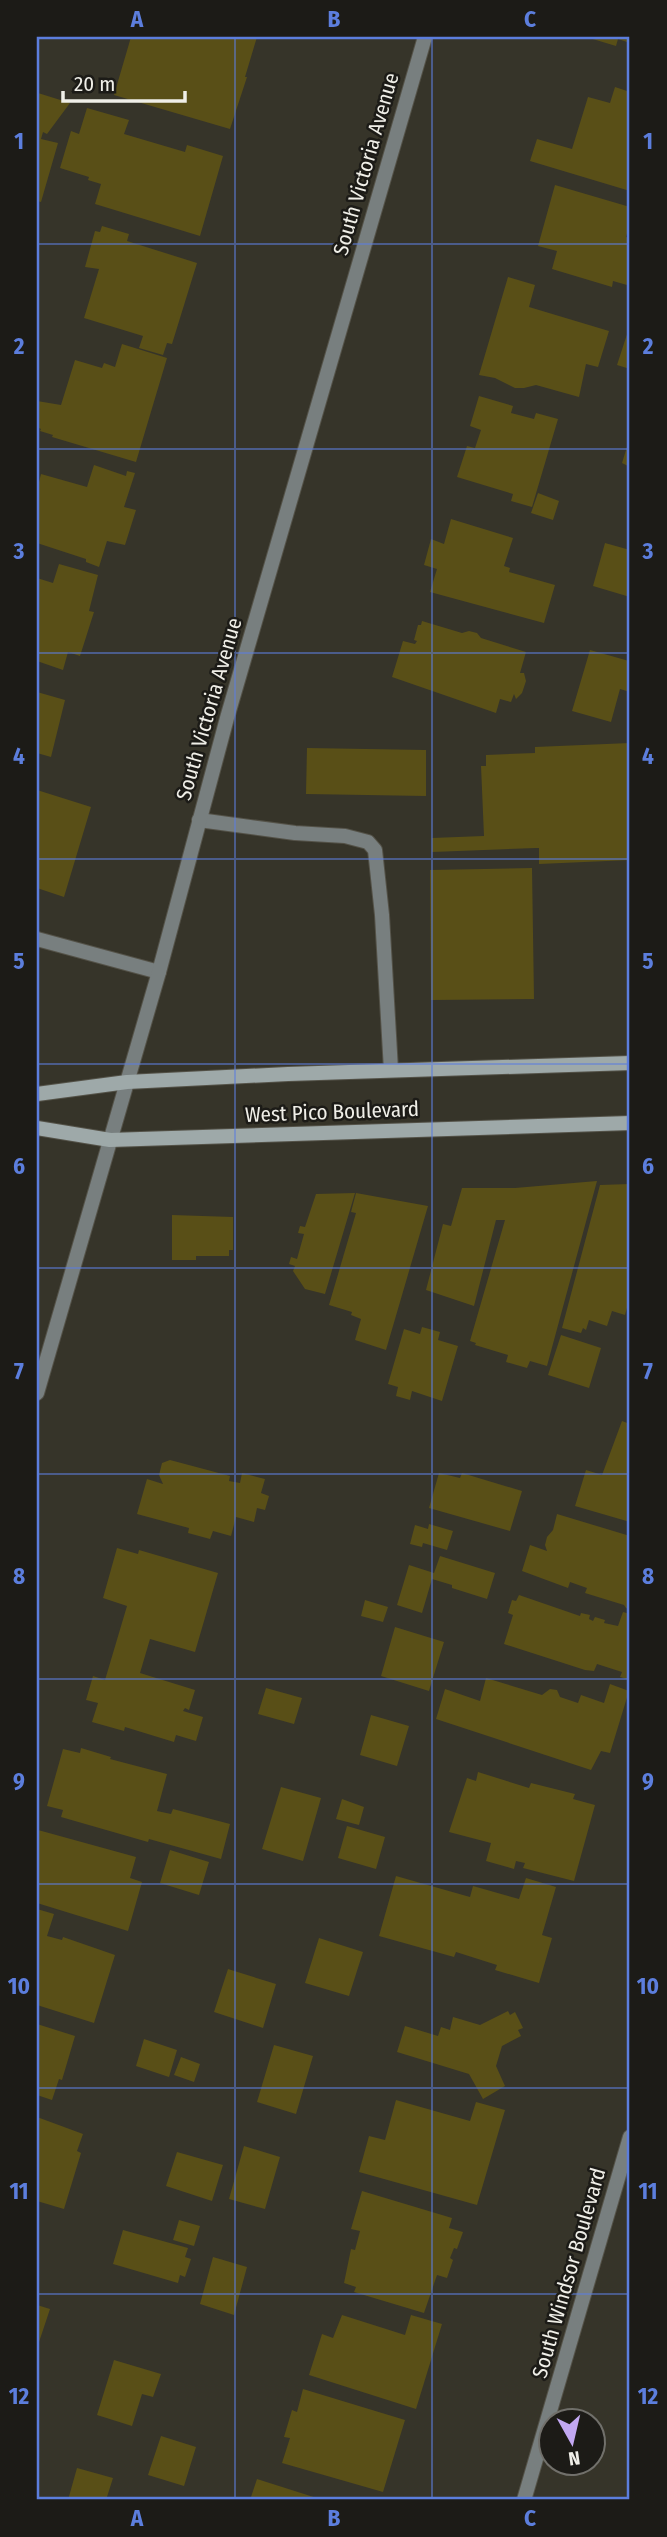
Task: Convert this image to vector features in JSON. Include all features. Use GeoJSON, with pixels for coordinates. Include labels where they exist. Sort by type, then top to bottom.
{"type":"FeatureCollection","features":[{"type":"Feature","properties":{"kind":"main road","name":"West Pico Boulevard"},"geometry":{"type":"LineString","coordinates":[[37,1094],[127,1082],[630,1063]]}},
{"type":"Feature","properties":{"kind":"main road","name":"West Pico Boulevard"},"geometry":{"type":"LineString","coordinates":[[37,1128],[110,1140],[630,1123]]}},
{"type":"Feature","properties":{"kind":"street","name":"South Victoria Avenue"},"geometry":{"type":"LineString","coordinates":[[37,1393],[425,37]]}},
{"type":"Feature","properties":{"kind":"street"},"geometry":{"type":"LineString","coordinates":[[199,820],[295,833],[345,836],[368,842],[375,850],[382,915],[391,1070]]}},
{"type":"Feature","properties":{"kind":"street"},"geometry":{"type":"LineString","coordinates":[[37,939],[159,972]]}},
{"type":"Feature","properties":{"kind":"street","name":"South Windsor Boulevard"},"geometry":{"type":"LineString","coordinates":[[524,2500],[630,2137]]}},
{"type":"Feature","properties":{"kind":"building"},"geometry":{"type":"Polygon","coordinates":[[[131,37],[257,37],[230,129],[114,95],[131,37]]]}},
{"type":"Feature","properties":{"kind":"building"},"geometry":{"type":"Polygon","coordinates":[[[586,37],[630,37],[630,43],[618,39],[616,46],[586,37]]]}},
{"type":"Feature","properties":{"kind":"building"},"geometry":{"type":"Polygon","coordinates":[[[615,87],[630,92],[627,108],[630,109],[630,191],[530,161],[537,139],[572,149],[588,97],[610,103],[615,87]]]}},
{"type":"Feature","properties":{"kind":"building"},"geometry":{"type":"Polygon","coordinates":[[[38,93],[70,103],[47,134],[43,132],[41,139],[58,143],[41,202],[37,201],[38,93]]]}},
{"type":"Feature","properties":{"kind":"building"},"geometry":{"type":"Polygon","coordinates":[[[87,108],[129,120],[124,134],[185,152],[187,145],[223,156],[200,236],[95,204],[101,184],[88,180],[89,177],[60,168],[71,131],[79,134],[87,108]]]}},
{"type":"Feature","properties":{"kind":"building"},"geometry":{"type":"Polygon","coordinates":[[[555,185],[630,207],[630,223],[626,237],[630,238],[630,275],[627,285],[613,281],[612,287],[552,269],[557,251],[538,246],[555,185]]]}},
{"type":"Feature","properties":{"kind":"building"},"geometry":{"type":"Polygon","coordinates":[[[102,226],[129,234],[127,241],[197,263],[172,344],[167,343],[163,355],[139,348],[143,336],[84,318],[99,269],[85,267],[95,231],[100,232],[102,226]]]}},
{"type":"Feature","properties":{"kind":"building"},"geometry":{"type":"Polygon","coordinates":[[[508,277],[535,285],[529,307],[609,331],[598,367],[586,364],[579,397],[536,385],[515,388],[495,378],[479,375],[508,277]]]}},
{"type":"Feature","properties":{"kind":"building"},"geometry":{"type":"Polygon","coordinates":[[[630,325],[630,369],[617,365],[630,325]]]}},
{"type":"Feature","properties":{"kind":"building"},"geometry":{"type":"Polygon","coordinates":[[[122,344],[167,358],[136,462],[40,431],[37,427],[37,401],[61,405],[75,360],[102,368],[104,363],[115,367],[122,344]]]}},
{"type":"Feature","properties":{"kind":"building"},"geometry":{"type":"Polygon","coordinates":[[[479,396],[513,406],[511,413],[534,419],[536,413],[558,419],[532,507],[511,501],[513,494],[457,477],[467,446],[475,448],[481,430],[470,426],[479,396]]]}},
{"type":"Feature","properties":{"kind":"building"},"geometry":{"type":"Polygon","coordinates":[[[630,437],[630,467],[622,463],[630,437]]]}},
{"type":"Feature","properties":{"kind":"building"},"geometry":{"type":"Polygon","coordinates":[[[94,465],[126,476],[127,471],[135,473],[124,507],[136,510],[125,545],[107,541],[99,567],[86,562],[86,559],[37,543],[37,490],[41,474],[87,487],[94,465]]]}},
{"type":"Feature","properties":{"kind":"building"},"geometry":{"type":"Polygon","coordinates":[[[538,493],[559,501],[553,520],[531,513],[538,493]]]}},
{"type":"Feature","properties":{"kind":"building"},"geometry":{"type":"Polygon","coordinates":[[[451,519],[513,538],[504,566],[510,568],[509,572],[555,585],[544,623],[430,592],[437,569],[424,565],[431,539],[444,544],[451,519]]]}},
{"type":"Feature","properties":{"kind":"building"},"geometry":{"type":"Polygon","coordinates":[[[605,543],[630,550],[630,597],[593,586],[605,543]]]}},
{"type":"Feature","properties":{"kind":"building"},"geometry":{"type":"Polygon","coordinates":[[[59,564],[98,575],[89,611],[94,612],[80,656],[68,652],[63,670],[37,661],[37,578],[53,583],[59,564]]]}},
{"type":"Feature","properties":{"kind":"building"},"geometry":{"type":"Polygon","coordinates":[[[422,621],[462,633],[477,633],[481,638],[526,652],[520,673],[524,673],[526,681],[522,693],[516,699],[514,694],[511,702],[500,699],[496,713],[392,677],[403,641],[415,644],[418,625],[421,625],[422,621]]]}},
{"type":"Feature","properties":{"kind":"building"},"geometry":{"type":"Polygon","coordinates":[[[590,650],[629,661],[630,692],[620,689],[611,722],[572,711],[590,650]]]}},
{"type":"Feature","properties":{"kind":"building"},"geometry":{"type":"Polygon","coordinates":[[[37,692],[65,700],[51,757],[37,753],[37,692]]]}},
{"type":"Feature","properties":{"kind":"building"},"geometry":{"type":"Polygon","coordinates":[[[630,743],[630,860],[539,864],[539,848],[432,852],[432,838],[484,836],[481,766],[486,766],[486,755],[535,753],[535,747],[630,743]]]}},
{"type":"Feature","properties":{"kind":"building"},"geometry":{"type":"Polygon","coordinates":[[[307,748],[426,750],[426,796],[306,794],[307,748]]]}},
{"type":"Feature","properties":{"kind":"building"},"geometry":{"type":"Polygon","coordinates":[[[37,790],[91,807],[64,897],[37,888],[37,790]]]}},
{"type":"Feature","properties":{"kind":"building"},"geometry":{"type":"Polygon","coordinates":[[[532,868],[534,999],[431,1000],[430,870],[532,868]]]}},
{"type":"Feature","properties":{"kind":"building"},"geometry":{"type":"Polygon","coordinates":[[[597,1181],[547,1366],[530,1361],[527,1368],[506,1362],[508,1355],[475,1345],[476,1343],[470,1341],[505,1220],[496,1220],[474,1306],[426,1290],[443,1224],[451,1226],[462,1188],[515,1188],[597,1181]]]}},
{"type":"Feature","properties":{"kind":"building"},"geometry":{"type":"Polygon","coordinates":[[[630,1184],[630,1297],[625,1315],[612,1311],[607,1326],[589,1320],[586,1330],[583,1328],[581,1333],[562,1328],[600,1185],[630,1184]]]}},
{"type":"Feature","properties":{"kind":"building"},"geometry":{"type":"Polygon","coordinates":[[[355,1193],[325,1294],[305,1289],[293,1271],[295,1266],[289,1264],[291,1257],[297,1259],[304,1234],[298,1233],[300,1226],[305,1227],[316,1194],[355,1193]]]}},
{"type":"Feature","properties":{"kind":"building"},"geometry":{"type":"Polygon","coordinates":[[[356,1193],[428,1206],[386,1350],[355,1340],[361,1319],[351,1315],[352,1312],[329,1305],[356,1213],[351,1212],[356,1193]]]}},
{"type":"Feature","properties":{"kind":"building"},"geometry":{"type":"Polygon","coordinates":[[[172,1215],[233,1217],[233,1250],[229,1250],[229,1256],[196,1256],[196,1260],[172,1260],[172,1215]]]}},
{"type":"Feature","properties":{"kind":"building"},"geometry":{"type":"Polygon","coordinates":[[[422,1327],[440,1332],[438,1340],[458,1346],[442,1401],[412,1391],[410,1400],[396,1396],[398,1387],[388,1384],[404,1329],[420,1334],[422,1327]]]}},
{"type":"Feature","properties":{"kind":"building"},"geometry":{"type":"Polygon","coordinates":[[[561,1335],[601,1348],[589,1388],[548,1375],[561,1335]]]}},
{"type":"Feature","properties":{"kind":"building"},"geometry":{"type":"Polygon","coordinates":[[[622,1421],[630,1424],[630,1522],[575,1506],[586,1470],[602,1475],[622,1421]]]}},
{"type":"Feature","properties":{"kind":"building"},"geometry":{"type":"Polygon","coordinates":[[[170,1460],[230,1476],[229,1481],[240,1483],[242,1473],[265,1479],[261,1493],[269,1496],[265,1510],[257,1508],[254,1522],[236,1517],[231,1536],[213,1531],[210,1539],[188,1533],[189,1528],[137,1514],[147,1479],[163,1484],[159,1475],[162,1463],[170,1460]]]}},
{"type":"Feature","properties":{"kind":"building"},"geometry":{"type":"Polygon","coordinates":[[[439,1473],[460,1478],[462,1473],[522,1491],[510,1531],[429,1508],[439,1473]]]}},
{"type":"Feature","properties":{"kind":"building"},"geometry":{"type":"Polygon","coordinates":[[[557,1514],[630,1536],[630,1610],[624,1605],[585,1593],[587,1588],[570,1582],[568,1588],[522,1571],[530,1545],[547,1551],[547,1537],[553,1530],[557,1514]]]}},
{"type":"Feature","properties":{"kind":"building"},"geometry":{"type":"Polygon","coordinates":[[[429,1524],[453,1531],[447,1550],[423,1543],[422,1547],[410,1544],[415,1525],[428,1529],[429,1524]]]}},
{"type":"Feature","properties":{"kind":"building"},"geometry":{"type":"Polygon","coordinates":[[[117,1548],[138,1554],[139,1550],[218,1573],[195,1652],[150,1639],[140,1673],[195,1690],[189,1710],[185,1708],[183,1711],[203,1717],[196,1741],[176,1735],[174,1742],[125,1727],[124,1731],[92,1722],[98,1703],[86,1700],[93,1676],[105,1680],[127,1606],[103,1598],[117,1548]]]}},
{"type":"Feature","properties":{"kind":"building"},"geometry":{"type":"Polygon","coordinates":[[[440,1556],[495,1573],[487,1599],[432,1579],[422,1613],[397,1605],[409,1565],[434,1573],[440,1556]]]}},
{"type":"Feature","properties":{"kind":"building"},"geometry":{"type":"Polygon","coordinates":[[[519,1595],[580,1616],[581,1613],[590,1615],[589,1619],[593,1621],[595,1617],[605,1620],[604,1623],[618,1626],[623,1612],[630,1614],[630,1680],[620,1677],[622,1672],[597,1664],[594,1671],[585,1670],[504,1644],[513,1615],[508,1613],[512,1600],[516,1601],[519,1595]]]}},
{"type":"Feature","properties":{"kind":"building"},"geometry":{"type":"Polygon","coordinates":[[[365,1600],[388,1607],[383,1622],[361,1616],[365,1600]]]}},
{"type":"Feature","properties":{"kind":"building"},"geometry":{"type":"Polygon","coordinates":[[[395,1627],[444,1642],[429,1691],[381,1676],[395,1627]]]}},
{"type":"Feature","properties":{"kind":"building"},"geometry":{"type":"Polygon","coordinates":[[[486,1678],[542,1695],[550,1689],[557,1690],[560,1697],[578,1703],[581,1695],[604,1703],[610,1684],[629,1691],[610,1753],[601,1751],[591,1770],[436,1719],[445,1689],[480,1701],[486,1678]]]}},
{"type":"Feature","properties":{"kind":"building"},"geometry":{"type":"Polygon","coordinates":[[[266,1688],[302,1698],[294,1724],[258,1714],[266,1688]]]}},
{"type":"Feature","properties":{"kind":"building"},"geometry":{"type":"Polygon","coordinates":[[[371,1715],[409,1726],[397,1766],[360,1755],[371,1715]]]}},
{"type":"Feature","properties":{"kind":"building"},"geometry":{"type":"Polygon","coordinates":[[[81,1748],[111,1757],[110,1759],[167,1774],[157,1811],[171,1814],[173,1809],[230,1824],[221,1859],[61,1817],[63,1810],[47,1806],[63,1749],[80,1753],[81,1748]]]}},
{"type":"Feature","properties":{"kind":"building"},"geometry":{"type":"Polygon","coordinates":[[[478,1772],[529,1788],[531,1783],[575,1794],[573,1799],[595,1805],[574,1881],[523,1868],[525,1863],[516,1861],[514,1869],[486,1861],[491,1843],[449,1832],[467,1778],[476,1781],[478,1772]]]}},
{"type":"Feature","properties":{"kind":"building"},"geometry":{"type":"Polygon","coordinates":[[[281,1787],[321,1798],[303,1861],[262,1849],[281,1787]]]}},
{"type":"Feature","properties":{"kind":"building"},"geometry":{"type":"Polygon","coordinates":[[[342,1799],[364,1807],[359,1825],[336,1819],[342,1799]]]}},
{"type":"Feature","properties":{"kind":"building"},"geometry":{"type":"Polygon","coordinates":[[[347,1826],[385,1837],[376,1869],[338,1858],[347,1826]]]}},
{"type":"Feature","properties":{"kind":"building"},"geometry":{"type":"Polygon","coordinates":[[[38,1830],[136,1857],[130,1878],[142,1882],[128,1931],[37,1903],[38,1830]]]}},
{"type":"Feature","properties":{"kind":"building"},"geometry":{"type":"Polygon","coordinates":[[[170,1850],[209,1862],[199,1895],[160,1883],[170,1850]]]}},
{"type":"Feature","properties":{"kind":"building"},"geometry":{"type":"Polygon","coordinates":[[[396,1876],[470,1897],[473,1886],[519,1899],[526,1878],[556,1887],[542,1935],[552,1938],[539,1983],[495,1970],[497,1965],[456,1952],[454,1957],[379,1936],[396,1876]]]}},
{"type":"Feature","properties":{"kind":"building"},"geometry":{"type":"Polygon","coordinates":[[[37,1909],[54,1914],[47,1936],[62,1940],[63,1937],[115,1955],[94,2023],[37,2005],[37,1909]]]}},
{"type":"Feature","properties":{"kind":"building"},"geometry":{"type":"Polygon","coordinates":[[[319,1938],[363,1952],[349,1996],[305,1983],[319,1938]]]}},
{"type":"Feature","properties":{"kind":"building"},"geometry":{"type":"Polygon","coordinates":[[[228,1969],[276,1984],[263,2028],[214,2012],[228,1969]]]}},
{"type":"Feature","properties":{"kind":"building"},"geometry":{"type":"Polygon","coordinates":[[[508,2011],[510,2015],[515,2012],[523,2028],[518,2030],[521,2036],[502,2046],[496,2066],[505,2086],[483,2099],[469,2074],[397,2052],[405,2026],[438,2036],[441,2027],[450,2030],[453,2017],[480,2025],[508,2011]]]}},
{"type":"Feature","properties":{"kind":"building"},"geometry":{"type":"Polygon","coordinates":[[[37,2024],[75,2036],[62,2080],[59,2079],[52,2100],[37,2095],[37,2024]]]}},
{"type":"Feature","properties":{"kind":"building"},"geometry":{"type":"Polygon","coordinates":[[[144,2039],[177,2050],[169,2077],[136,2066],[144,2039]]]}},
{"type":"Feature","properties":{"kind":"building"},"geometry":{"type":"Polygon","coordinates":[[[274,2045],[313,2056],[296,2114],[257,2102],[274,2045]]]}},
{"type":"Feature","properties":{"kind":"building"},"geometry":{"type":"Polygon","coordinates":[[[181,2057],[200,2064],[194,2082],[174,2075],[181,2057]]]}},
{"type":"Feature","properties":{"kind":"building"},"geometry":{"type":"Polygon","coordinates":[[[396,2100],[470,2121],[476,2102],[505,2110],[477,2205],[359,2172],[369,2136],[385,2140],[396,2100]]]}},
{"type":"Feature","properties":{"kind":"building"},"geometry":{"type":"Polygon","coordinates":[[[37,2117],[83,2134],[77,2151],[81,2153],[64,2209],[37,2201],[37,2117]]]}},
{"type":"Feature","properties":{"kind":"building"},"geometry":{"type":"Polygon","coordinates":[[[244,2146],[280,2157],[265,2209],[229,2199],[244,2146]]]}},
{"type":"Feature","properties":{"kind":"building"},"geometry":{"type":"Polygon","coordinates":[[[177,2152],[223,2165],[212,2201],[166,2186],[177,2152]]]}},
{"type":"Feature","properties":{"kind":"building"},"geometry":{"type":"Polygon","coordinates":[[[362,2191],[452,2218],[449,2228],[463,2232],[457,2249],[454,2248],[450,2258],[453,2260],[447,2278],[437,2275],[424,2313],[354,2292],[356,2287],[344,2283],[351,2249],[355,2250],[360,2231],[351,2229],[362,2191]]]}},
{"type":"Feature","properties":{"kind":"building"},"geometry":{"type":"Polygon","coordinates":[[[179,2220],[200,2226],[194,2246],[173,2240],[179,2220]]]}},
{"type":"Feature","properties":{"kind":"building"},"geometry":{"type":"Polygon","coordinates":[[[123,2230],[188,2248],[185,2257],[191,2259],[185,2277],[180,2275],[178,2283],[113,2264],[123,2230]]]}},
{"type":"Feature","properties":{"kind":"building"},"geometry":{"type":"Polygon","coordinates":[[[213,2257],[247,2267],[234,2315],[200,2304],[213,2257]]]}},
{"type":"Feature","properties":{"kind":"building"},"geometry":{"type":"Polygon","coordinates":[[[37,2305],[50,2309],[37,2348],[37,2305]]]}},
{"type":"Feature","properties":{"kind":"building"},"geometry":{"type":"Polygon","coordinates":[[[342,2315],[405,2335],[411,2315],[442,2324],[416,2409],[309,2375],[322,2334],[333,2338],[342,2315]]]}},
{"type":"Feature","properties":{"kind":"building"},"geometry":{"type":"Polygon","coordinates":[[[114,2360],[161,2374],[153,2397],[142,2394],[132,2426],[97,2415],[114,2360]]]}},
{"type":"Feature","properties":{"kind":"building"},"geometry":{"type":"Polygon","coordinates":[[[303,2389],[405,2420],[383,2492],[282,2463],[290,2438],[284,2437],[292,2410],[297,2412],[303,2389]]]}},
{"type":"Feature","properties":{"kind":"building"},"geometry":{"type":"Polygon","coordinates":[[[161,2436],[196,2447],[184,2486],[148,2475],[161,2436]]]}},
{"type":"Feature","properties":{"kind":"building"},"geometry":{"type":"Polygon","coordinates":[[[77,2468],[113,2478],[106,2500],[68,2500],[77,2468]]]}},
{"type":"Feature","properties":{"kind":"building"},"geometry":{"type":"Polygon","coordinates":[[[257,2479],[323,2500],[250,2500],[257,2479]]]}}]}
